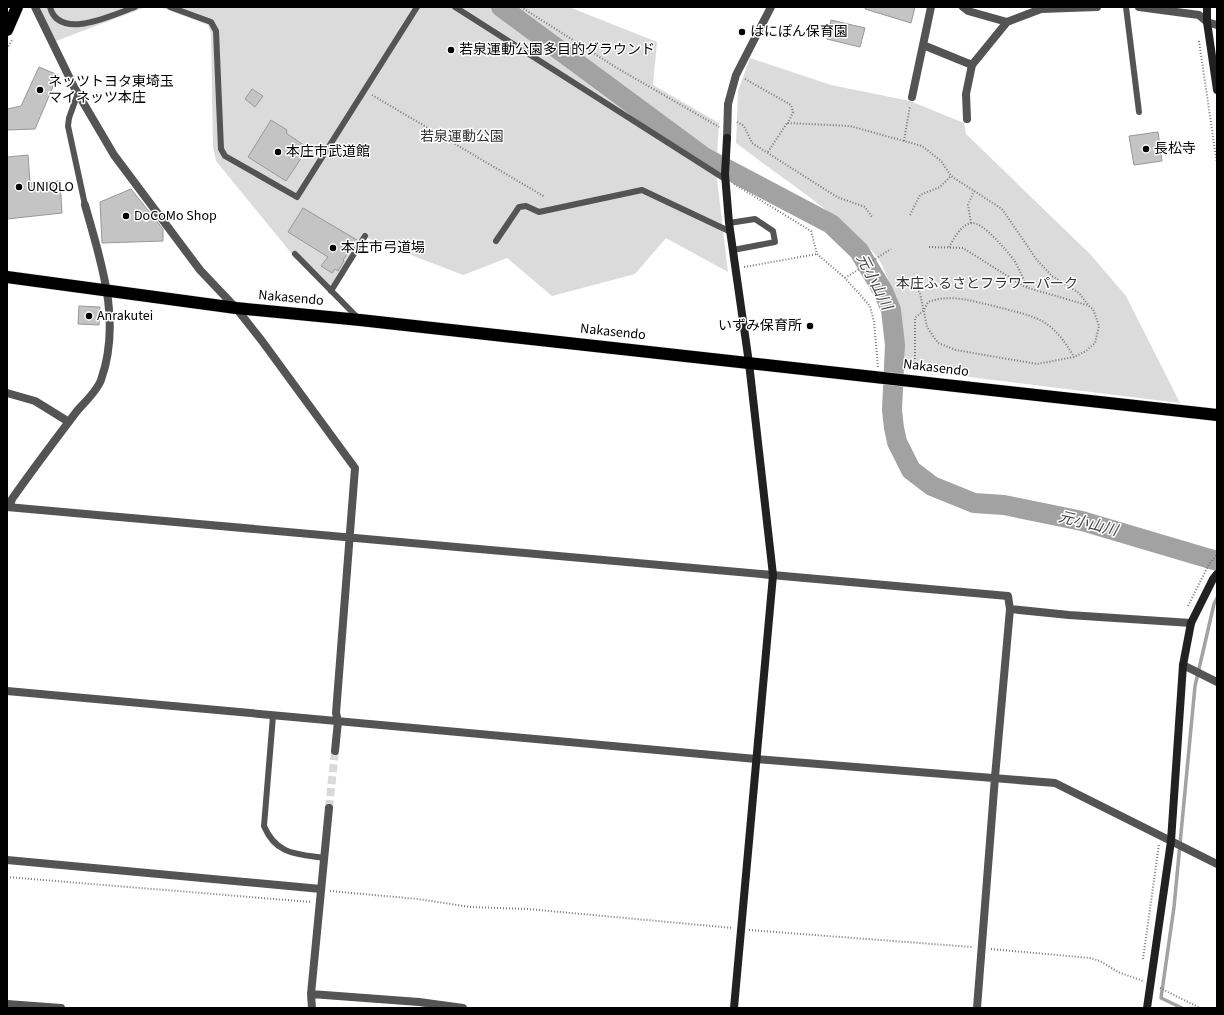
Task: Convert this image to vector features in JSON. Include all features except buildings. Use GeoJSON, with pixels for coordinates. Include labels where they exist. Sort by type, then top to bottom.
{"type":"FeatureCollection","features":[{"type":"Feature","properties":{"kind":"highway"},"geometry":{"type":"LineString","coordinates":[[7,30],[17,7]]}},
{"type":"Feature","properties":{"kind":"highway","name":"Nakasendo"},"geometry":{"type":"LineString","coordinates":[[7,277],[236,308],[749,362],[1217,415]]}},
{"type":"Feature","properties":{"kind":"street"},"geometry":{"type":"LineString","coordinates":[[35,7],[78,93],[119,162],[200,270],[236,308],[262,341],[355,468],[351,537],[336,713],[338,721],[336,751]]}},
{"type":"Feature","properties":{"kind":"street"},"geometry":{"type":"LineString","coordinates":[[734,1008],[773,575],[749,362],[729,223],[725,176],[728,104],[736,75],[771,7]]}},
{"type":"Feature","properties":{"kind":"street"},"geometry":{"type":"LineString","coordinates":[[912,97],[931,7]]}},
{"type":"Feature","properties":{"kind":"street"},"geometry":{"type":"LineString","coordinates":[[963,7],[968,11],[1007,22]]}},
{"type":"Feature","properties":{"kind":"street"},"geometry":{"type":"LineString","coordinates":[[967,119],[966,94],[972,65],[1007,22],[1041,9],[1097,7]]}},
{"type":"Feature","properties":{"kind":"street"},"geometry":{"type":"LineString","coordinates":[[1139,7],[1199,15],[1207,22],[1217,25]]}},
{"type":"Feature","properties":{"kind":"street"},"geometry":{"type":"LineString","coordinates":[[1207,7],[1207,22],[1217,90]]}},
{"type":"Feature","properties":{"kind":"street"},"geometry":{"type":"LineString","coordinates":[[922,45],[972,65]]}},
{"type":"Feature","properties":{"kind":"street"},"geometry":{"type":"LineString","coordinates":[[86,205],[108,291],[110,325],[109,345],[100,381],[12,499],[9,507],[1008,596],[1010,609],[977,1008]]}},
{"type":"Feature","properties":{"kind":"street"},"geometry":{"type":"LineString","coordinates":[[7,393],[35,401],[69,422]]}},
{"type":"Feature","properties":{"kind":"street"},"geometry":{"type":"LineString","coordinates":[[1147,1008],[1171,841],[1183,665],[1191,623],[1216,578]]}},
{"type":"Feature","properties":{"kind":"street"},"geometry":{"type":"LineString","coordinates":[[1010,609],[1069,615],[1191,623]]}},
{"type":"Feature","properties":{"kind":"street"},"geometry":{"type":"LineString","coordinates":[[1183,665],[1217,682]]}},
{"type":"Feature","properties":{"kind":"street"},"geometry":{"type":"LineString","coordinates":[[7,691],[756,759],[1055,783],[1217,864]]}},
{"type":"Feature","properties":{"kind":"street"},"geometry":{"type":"LineString","coordinates":[[312,1008],[311,994],[329,808]]}},
{"type":"Feature","properties":{"kind":"street"},"geometry":{"type":"LineString","coordinates":[[7,860],[321,889]]}},
{"type":"Feature","properties":{"kind":"street"},"geometry":{"type":"LineString","coordinates":[[311,994],[419,1002],[463,1008]]}},
{"type":"Feature","properties":{"kind":"street"},"geometry":{"type":"LineString","coordinates":[[7,1004],[61,1008]]}},
{"type":"Feature","properties":{"kind":"lane"},"geometry":{"type":"LineString","coordinates":[[50,7],[52,13],[64,24],[79,25],[135,7]]}},
{"type":"Feature","properties":{"kind":"lane"},"geometry":{"type":"LineString","coordinates":[[170,7],[211,22],[216,32],[222,149],[225,156],[297,197],[416,7]]}},
{"type":"Feature","properties":{"kind":"lane"},"geometry":{"type":"LineString","coordinates":[[455,7],[725,176]]}},
{"type":"Feature","properties":{"kind":"lane"},"geometry":{"type":"LineString","coordinates":[[1126,7],[1139,112]]}},
{"type":"Feature","properties":{"kind":"lane"},"geometry":{"type":"LineString","coordinates":[[78,93],[69,118],[68,126],[86,205]]}},
{"type":"Feature","properties":{"kind":"lane"},"geometry":{"type":"LineString","coordinates":[[496,241],[519,207],[526,206],[539,212],[642,190],[731,232]]}},
{"type":"Feature","properties":{"kind":"lane"},"geometry":{"type":"LineString","coordinates":[[729,223],[754,219],[773,231],[775,242],[733,250]]}},
{"type":"Feature","properties":{"kind":"lane"},"geometry":{"type":"LineString","coordinates":[[331,291],[365,236]]}},
{"type":"Feature","properties":{"kind":"lane"},"geometry":{"type":"LineString","coordinates":[[295,254],[360,320]]}},
{"type":"Feature","properties":{"kind":"lane"},"geometry":{"type":"LineString","coordinates":[[273,716],[264,826],[268,836],[284,851],[325,858]]}},
{"type":"Feature","properties":{"kind":"path"},"geometry":{"type":"LineString","coordinates":[[522,7],[617,68],[727,135]]}},
{"type":"Feature","properties":{"kind":"path"},"geometry":{"type":"LineString","coordinates":[[1199,38],[1217,164]]}},
{"type":"Feature","properties":{"kind":"path"},"geometry":{"type":"LineString","coordinates":[[736,75],[791,105],[793,112],[788,123],[768,152]]}},
{"type":"Feature","properties":{"kind":"path"},"geometry":{"type":"LineString","coordinates":[[364,90],[545,197]]}},
{"type":"Feature","properties":{"kind":"path"},"geometry":{"type":"LineString","coordinates":[[904,141],[912,97]]}},
{"type":"Feature","properties":{"kind":"path"},"geometry":{"type":"LineString","coordinates":[[728,117],[744,126],[752,143],[837,197],[865,207],[872,217]]}},
{"type":"Feature","properties":{"kind":"path"},"geometry":{"type":"LineString","coordinates":[[788,123],[850,126],[922,146],[941,161],[951,176],[1002,209],[1037,260],[1052,276],[1079,293],[1089,306]]}},
{"type":"Feature","properties":{"kind":"path"},"geometry":{"type":"LineString","coordinates":[[725,176],[811,231],[817,254],[845,278],[870,306],[874,322],[881,377]]}},
{"type":"Feature","properties":{"kind":"path"},"geometry":{"type":"LineString","coordinates":[[910,215],[920,195],[940,187],[951,176]]}},
{"type":"Feature","properties":{"kind":"path"},"geometry":{"type":"LineString","coordinates":[[970,223],[968,205],[974,191]]}},
{"type":"Feature","properties":{"kind":"path"},"geometry":{"type":"LineString","coordinates":[[949,247],[955,236],[970,223],[975,223],[991,233],[1014,260],[1028,288]]}},
{"type":"Feature","properties":{"kind":"path"},"geometry":{"type":"LineString","coordinates":[[910,278],[920,293],[927,327],[938,343],[956,350],[1037,364],[1074,357],[1086,351],[1095,343],[1099,326],[1094,309],[1089,306],[1028,288],[963,248],[929,247]]}},
{"type":"Feature","properties":{"kind":"path"},"geometry":{"type":"LineString","coordinates":[[845,278],[890,250]]}},
{"type":"Feature","properties":{"kind":"path"},"geometry":{"type":"LineString","coordinates":[[736,269],[817,254]]}},
{"type":"Feature","properties":{"kind":"path"},"geometry":{"type":"LineString","coordinates":[[910,380],[914,318],[924,310],[928,302],[936,299],[953,298],[974,300],[1021,312],[1042,322],[1064,339],[1074,357]]}},
{"type":"Feature","properties":{"kind":"path"},"geometry":{"type":"LineString","coordinates":[[7,877],[321,902]]}},
{"type":"Feature","properties":{"kind":"path"},"geometry":{"type":"LineString","coordinates":[[321,889],[333,892],[418,899],[470,907],[528,909],[741,929],[1090,958],[1100,961],[1125,975],[1150,983],[1200,1008]]}},
{"type":"Feature","properties":{"kind":"green space"},"geometry":{"type":"Polygon","coordinates":[[[39,7],[146,7],[56,41],[39,7]]]}},
{"type":"Feature","properties":{"kind":"green space","name":"若泉運動公園"},"geometry":{"type":"Polygon","coordinates":[[[160,7],[569,7],[657,42],[653,85],[719,123],[716,171],[728,272],[666,238],[635,274],[552,296],[507,258],[463,275],[362,236],[331,288],[296,251],[292,254],[216,161],[213,147],[211,34],[208,25],[160,7]]]}},
{"type":"Feature","properties":{"kind":"green space","name":"本庄ふるさとフラワーパーク"},"geometry":{"type":"Polygon","coordinates":[[[750,58],[831,85],[910,101],[964,123],[966,134],[1090,254],[1126,296],[1180,403],[906,369],[898,312],[890,283],[878,258],[829,212],[736,143],[738,91],[750,58]]]}},
{"type":"Feature","properties":{"kind":"waterway","name":"元小山川"},"geometry":{"type":"LineString","coordinates":[[501,7],[704,157],[831,224],[859,251],[883,291],[891,310],[895,345],[892,410],[894,428],[897,442],[911,470],[932,486],[974,503],[1004,505],[1082,521],[1217,561]]}},
{"type":"Feature","properties":{"kind":"waterway"},"geometry":{"type":"LineString","coordinates":[[1182,1008],[1161,998],[1174,907],[1195,686],[1214,604],[1217,598]]}},
{"type":"Feature","properties":{"kind":"tunnel"},"geometry":{"type":"LineString","coordinates":[[329,808],[335,751]]}},
{"type":"Feature","properties":{"kind":"place","name":"はにぽん保育園"},"geometry":{"type":"Point","coordinates":[742,32]}},
{"type":"Feature","properties":{"kind":"place","name":"若泉運動公園多目的グラウンド"},"geometry":{"type":"Point","coordinates":[451,50]}},
{"type":"Feature","properties":{"kind":"place","name":"ネッツトヨタ東埼玉 マイネッツ本庄"},"geometry":{"type":"Point","coordinates":[40,90]}},
{"type":"Feature","properties":{"kind":"place","name":"長松寺"},"geometry":{"type":"Point","coordinates":[1146,149]}},
{"type":"Feature","properties":{"kind":"place","name":"本庄市武道館"},"geometry":{"type":"Point","coordinates":[278,152]}},
{"type":"Feature","properties":{"kind":"place","name":"UNIQLO"},"geometry":{"type":"Point","coordinates":[19,187]}},
{"type":"Feature","properties":{"kind":"place","name":"DoCoMo Shop"},"geometry":{"type":"Point","coordinates":[126,216]}},
{"type":"Feature","properties":{"kind":"place","name":"本庄市弓道場"},"geometry":{"type":"Point","coordinates":[333,248]}},
{"type":"Feature","properties":{"kind":"place","name":"Anrakutei"},"geometry":{"type":"Point","coordinates":[89,316]}},
{"type":"Feature","properties":{"kind":"place","name":"いずみ保育所"},"geometry":{"type":"Point","coordinates":[810,326]}}]}
